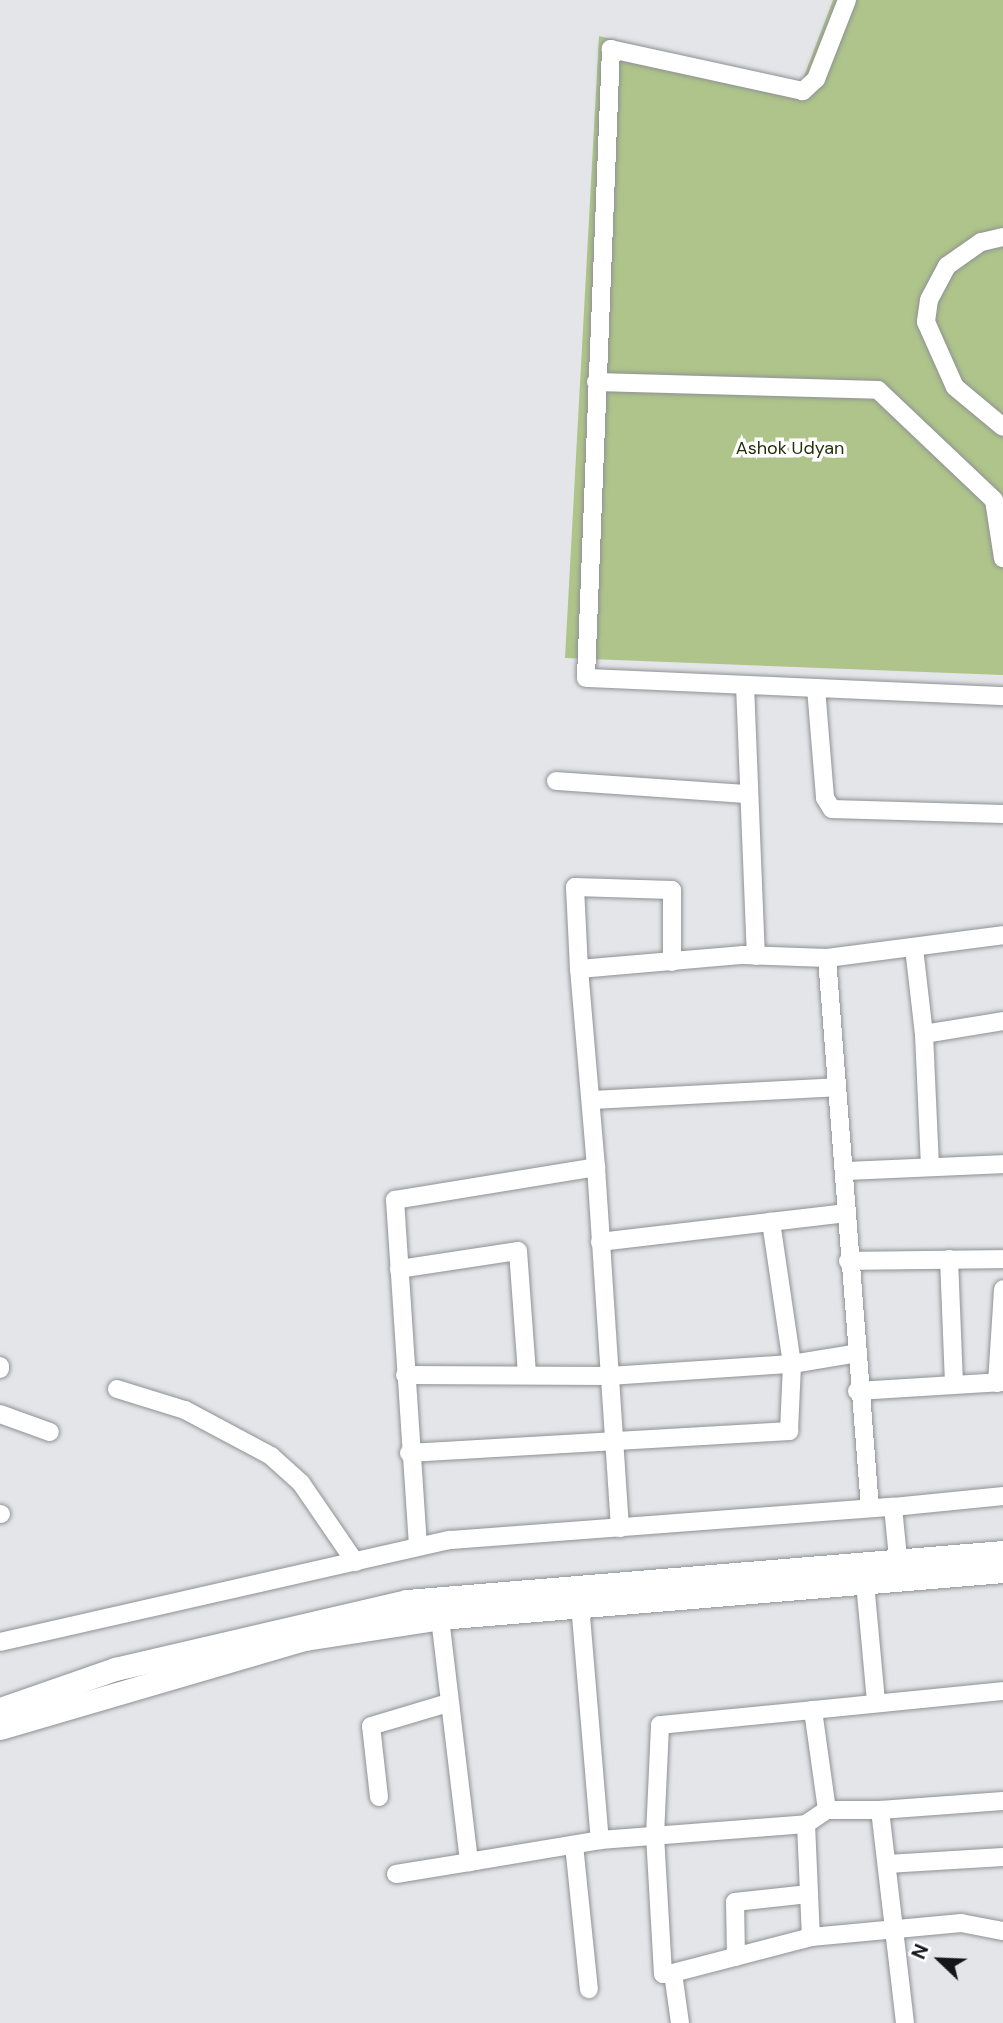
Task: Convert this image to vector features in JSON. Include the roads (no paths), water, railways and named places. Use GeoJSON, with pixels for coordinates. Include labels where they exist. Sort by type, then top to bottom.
{"type":"FeatureCollection","features":[{"type":"Feature","properties":{"kind":"main road"},"geometry":{"type":"LineString","coordinates":[[0,1728],[305,1639],[440,1618],[864,1572],[898,1558],[1003,1552]]}},
{"type":"Feature","properties":{"kind":"main road"},"geometry":{"type":"LineString","coordinates":[[0,1709],[115,1670],[407,1601],[864,1572],[1003,1571]]}},
{"type":"Feature","properties":{"kind":"street"},"geometry":{"type":"LineString","coordinates":[[847,0],[816,79],[803,91],[611,49],[586,678],[1003,696]]}},
{"type":"Feature","properties":{"kind":"street"},"geometry":{"type":"LineString","coordinates":[[1003,237],[981,242],[947,266],[929,300],[926,322],[955,387],[1003,427]]}},
{"type":"Feature","properties":{"kind":"street"},"geometry":{"type":"LineString","coordinates":[[596,382],[878,390],[993,500],[1003,558]]}},
{"type":"Feature","properties":{"kind":"street"},"geometry":{"type":"LineString","coordinates":[[745,685],[756,956]]}},
{"type":"Feature","properties":{"kind":"street"},"geometry":{"type":"LineString","coordinates":[[816,688],[825,798],[832,808],[1003,814]]}},
{"type":"Feature","properties":{"kind":"street"},"geometry":{"type":"LineString","coordinates":[[556,781],[748,794]]}},
{"type":"Feature","properties":{"kind":"street"},"geometry":{"type":"LineString","coordinates":[[620,1528],[575,887],[672,891],[672,962]]}},
{"type":"Feature","properties":{"kind":"street"},"geometry":{"type":"LineString","coordinates":[[579,969],[756,956],[827,958],[1003,935]]}},
{"type":"Feature","properties":{"kind":"street"},"geometry":{"type":"LineString","coordinates":[[914,948],[924,1034],[930,1167]]}},
{"type":"Feature","properties":{"kind":"street"},"geometry":{"type":"LineString","coordinates":[[827,958],[844,1171],[853,1354],[870,1508]]}},
{"type":"Feature","properties":{"kind":"street"},"geometry":{"type":"LineString","coordinates":[[924,1034],[1003,1021]]}},
{"type":"Feature","properties":{"kind":"street"},"geometry":{"type":"LineString","coordinates":[[592,1100],[838,1087]]}},
{"type":"Feature","properties":{"kind":"street"},"geometry":{"type":"LineString","coordinates":[[844,1171],[1003,1164]]}},
{"type":"Feature","properties":{"kind":"street"},"geometry":{"type":"LineString","coordinates":[[418,1546],[409,1453],[395,1200],[596,1167]]}},
{"type":"Feature","properties":{"kind":"street"},"geometry":{"type":"LineString","coordinates":[[600,1241],[846,1213]]}},
{"type":"Feature","properties":{"kind":"street"},"geometry":{"type":"LineString","coordinates":[[409,1453],[789,1431],[792,1364],[771,1222]]}},
{"type":"Feature","properties":{"kind":"street"},"geometry":{"type":"LineString","coordinates":[[399,1269],[518,1251],[527,1376]]}},
{"type":"Feature","properties":{"kind":"street"},"geometry":{"type":"LineString","coordinates":[[949,1259],[954,1385]]}},
{"type":"Feature","properties":{"kind":"street"},"geometry":{"type":"LineString","coordinates":[[848,1261],[1003,1259]]}},
{"type":"Feature","properties":{"kind":"street"},"geometry":{"type":"LineString","coordinates":[[858,1391],[1000,1382],[1003,1289]]}},
{"type":"Feature","properties":{"kind":"street"},"geometry":{"type":"LineString","coordinates":[[405,1375],[609,1376],[792,1364],[853,1354]]}},
{"type":"Feature","properties":{"kind":"street"},"geometry":{"type":"LineString","coordinates":[[117,1389],[185,1409],[271,1456],[301,1483],[355,1562]]}},
{"type":"Feature","properties":{"kind":"street"},"geometry":{"type":"LineString","coordinates":[[0,1414],[50,1432]]}},
{"type":"Feature","properties":{"kind":"street"},"geometry":{"type":"LineString","coordinates":[[0,1641],[418,1546],[1003,1496]]}},
{"type":"Feature","properties":{"kind":"street"},"geometry":{"type":"LineString","coordinates":[[893,1507],[898,1558]]}},
{"type":"Feature","properties":{"kind":"street"},"geometry":{"type":"LineString","coordinates":[[864,1572],[876,1702]]}},
{"type":"Feature","properties":{"kind":"street"},"geometry":{"type":"LineString","coordinates":[[580,1604],[600,1840]]}},
{"type":"Feature","properties":{"kind":"street"},"geometry":{"type":"LineString","coordinates":[[440,1618],[469,1862]]}},
{"type":"Feature","properties":{"kind":"street"},"geometry":{"type":"LineString","coordinates":[[1003,1691],[660,1725],[655,1836],[663,1974],[811,1937],[961,1923],[1003,1931]]}},
{"type":"Feature","properties":{"kind":"street"},"geometry":{"type":"LineString","coordinates":[[379,1797],[371,1726],[448,1703]]}},
{"type":"Feature","properties":{"kind":"street"},"geometry":{"type":"LineString","coordinates":[[813,1710],[827,1810]]}},
{"type":"Feature","properties":{"kind":"street"},"geometry":{"type":"LineString","coordinates":[[396,1874],[600,1840],[806,1824],[827,1810],[880,1810],[1003,1801]]}},
{"type":"Feature","properties":{"kind":"street"},"geometry":{"type":"LineString","coordinates":[[880,1810],[905,2023]]}},
{"type":"Feature","properties":{"kind":"street"},"geometry":{"type":"LineString","coordinates":[[806,1824],[811,1937]]}},
{"type":"Feature","properties":{"kind":"street"},"geometry":{"type":"LineString","coordinates":[[574,1844],[589,1989]]}},
{"type":"Feature","properties":{"kind":"street"},"geometry":{"type":"LineString","coordinates":[[887,1864],[1003,1857]]}},
{"type":"Feature","properties":{"kind":"street"},"geometry":{"type":"LineString","coordinates":[[736,1956],[735,1902],[809,1894]]}},
{"type":"Feature","properties":{"kind":"street"},"geometry":{"type":"LineString","coordinates":[[673,1973],[681,2023]]}},
{"type":"Feature","properties":{"kind":"park label","name":"Ashok Udyan"},"geometry":{"type":"Point","coordinates":[790,448]}}]}
